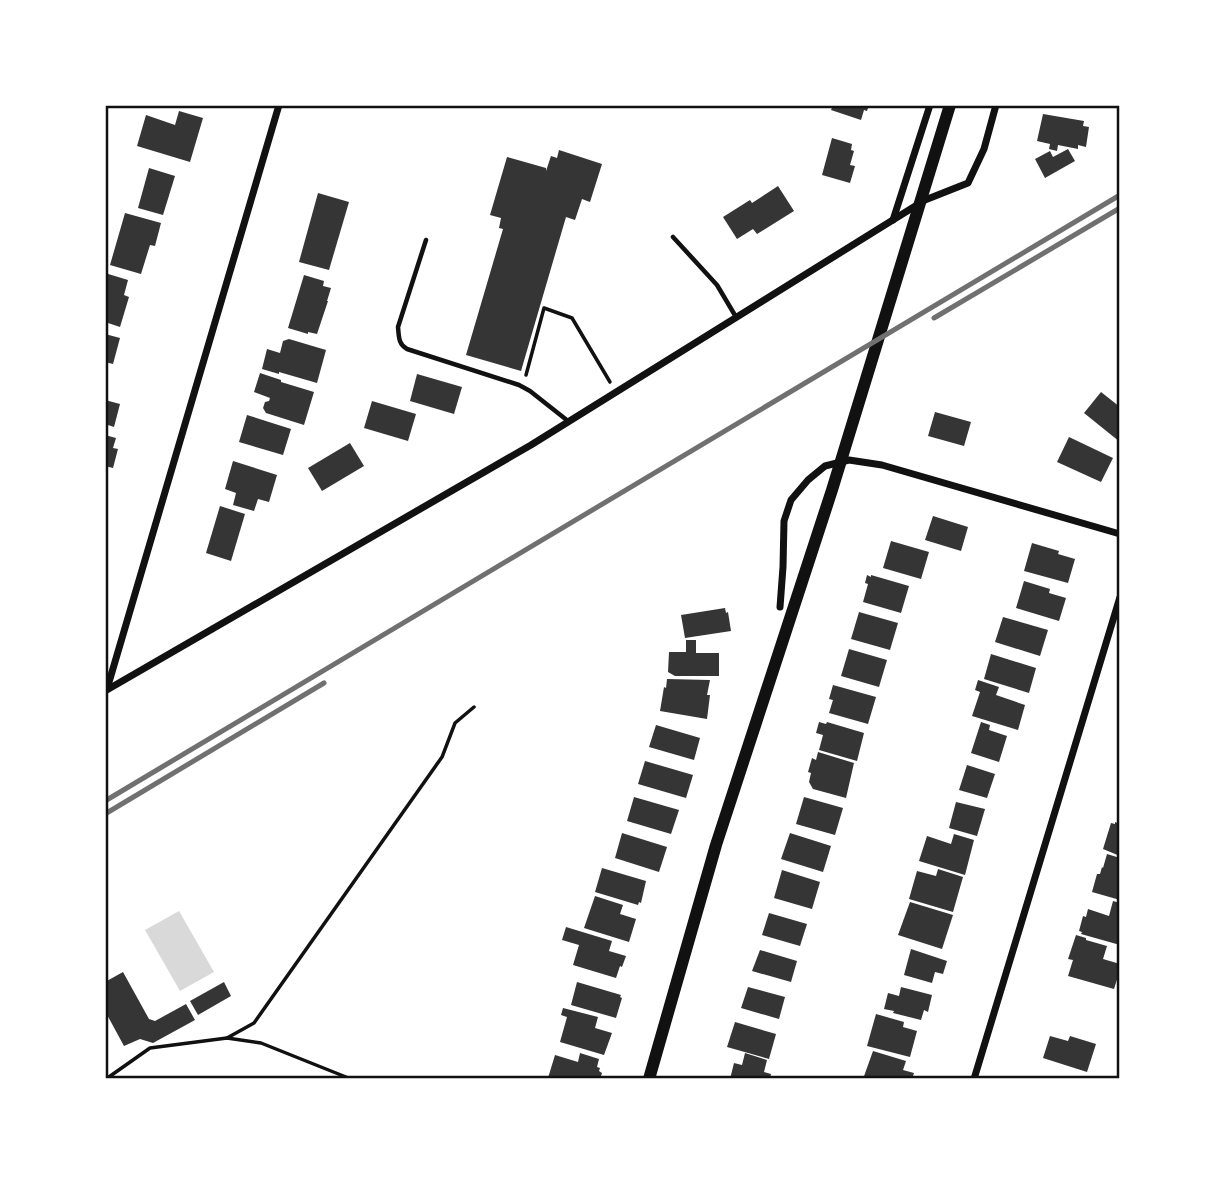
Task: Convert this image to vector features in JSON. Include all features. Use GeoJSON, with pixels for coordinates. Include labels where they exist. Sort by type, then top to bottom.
{"type":"FeatureCollection","features":[{"type":"Feature","properties":{"kind":"street"},"geometry":{"type":"LineString","coordinates":[[106,690],[278,105]]}},
{"type":"Feature","properties":{"kind":"street"},"geometry":{"type":"LineString","coordinates":[[893,220],[930,105]]}},
{"type":"Feature","properties":{"kind":"street"},"geometry":{"type":"LineString","coordinates":[[649,1079],[716,845],[832,490],[950,105]]}},
{"type":"Feature","properties":{"kind":"street"},"geometry":{"type":"LineString","coordinates":[[106,690],[531,445],[925,200],[968,183],[984,149],[996,105]]}},
{"type":"Feature","properties":{"kind":"street"},"geometry":{"type":"LineString","coordinates":[[780,607],[784,521],[791,499],[825,466],[849,460],[882,465],[1120,534]]}},
{"type":"Feature","properties":{"kind":"street"},"geometry":{"type":"LineString","coordinates":[[974,1079],[1120,597]]}},
{"type":"Feature","properties":{"kind":"lane"},"geometry":{"type":"LineString","coordinates":[[673,237],[717,285],[736,317]]}},
{"type":"Feature","properties":{"kind":"lane"},"geometry":{"type":"LineString","coordinates":[[426,240],[398,327],[402,346],[523,387],[569,422]]}},
{"type":"Feature","properties":{"kind":"path"},"geometry":{"type":"LineString","coordinates":[[523,387],[544,307],[572,318],[617,392]]}},
{"type":"Feature","properties":{"kind":"path"},"geometry":{"type":"LineString","coordinates":[[227,1038],[254,1023],[442,757],[455,723],[474,706]]}},
{"type":"Feature","properties":{"kind":"path"},"geometry":{"type":"LineString","coordinates":[[106,1079],[150,1048],[227,1038],[261,1043],[351,1079]]}},
{"type":"Feature","properties":{"kind":"shaded area"},"geometry":{"type":"Polygon","coordinates":[[[179,911],[214,972],[180,991],[145,930],[179,911]]]}},
{"type":"Feature","properties":{"kind":"building"},"geometry":{"type":"Polygon","coordinates":[[[833,105],[869,105],[861,120],[831,110],[833,105]]]}},
{"type":"Feature","properties":{"kind":"building"},"geometry":{"type":"Polygon","coordinates":[[[179,111],[203,118],[190,162],[137,146],[146,115],[175,125],[179,111]]]}},
{"type":"Feature","properties":{"kind":"building"},"geometry":{"type":"Polygon","coordinates":[[[1043,114],[1084,121],[1083,126],[1089,127],[1086,147],[1078,145],[1078,149],[1058,145],[1057,151],[1049,149],[1050,144],[1037,141],[1043,114]]]}},
{"type":"Feature","properties":{"kind":"building"},"geometry":{"type":"Polygon","coordinates":[[[832,138],[852,144],[851,150],[854,151],[850,165],[855,166],[850,183],[822,175],[832,138]]]}},
{"type":"Feature","properties":{"kind":"building"},"geometry":{"type":"Polygon","coordinates":[[[1068,149],[1075,161],[1045,178],[1035,159],[1050,151],[1053,157],[1068,149]]]}},
{"type":"Feature","properties":{"kind":"building"},"geometry":{"type":"Polygon","coordinates":[[[559,150],[602,164],[590,202],[582,199],[575,220],[566,217],[521,371],[466,355],[503,229],[499,228],[501,218],[490,215],[507,157],[546,168],[546,171],[551,156],[557,158],[559,150]]]}},
{"type":"Feature","properties":{"kind":"building"},"geometry":{"type":"Polygon","coordinates":[[[149,168],[175,176],[163,215],[138,208],[149,168]]]}},
{"type":"Feature","properties":{"kind":"building"},"geometry":{"type":"Polygon","coordinates":[[[778,186],[794,211],[757,234],[753,229],[737,239],[723,217],[778,186]]]}},
{"type":"Feature","properties":{"kind":"building"},"geometry":{"type":"Polygon","coordinates":[[[318,193],[349,202],[329,270],[299,262],[318,193]]]}},
{"type":"Feature","properties":{"kind":"building"},"geometry":{"type":"Polygon","coordinates":[[[125,213],[161,223],[155,246],[150,245],[141,274],[110,265],[125,213]]]}},
{"type":"Feature","properties":{"kind":"building"},"geometry":{"type":"Polygon","coordinates":[[[105,273],[128,280],[124,295],[129,297],[120,327],[105,322],[105,273]]]}},
{"type":"Feature","properties":{"kind":"building"},"geometry":{"type":"Polygon","coordinates":[[[304,275],[324,281],[323,286],[331,288],[317,334],[288,328],[304,275]]]}},
{"type":"Feature","properties":{"kind":"building"},"geometry":{"type":"Polygon","coordinates":[[[105,334],[120,338],[113,364],[105,362],[105,334]]]}},
{"type":"Feature","properties":{"kind":"building"},"geometry":{"type":"Polygon","coordinates":[[[289,339],[326,350],[317,383],[262,369],[267,349],[280,353],[283,341],[289,339]]]}},
{"type":"Feature","properties":{"kind":"building"},"geometry":{"type":"Polygon","coordinates":[[[260,373],[314,392],[304,425],[266,413],[263,408],[270,398],[254,392],[260,373]]]}},
{"type":"Feature","properties":{"kind":"building"},"geometry":{"type":"Polygon","coordinates":[[[417,374],[462,387],[454,414],[410,401],[417,374]]]}},
{"type":"Feature","properties":{"kind":"building"},"geometry":{"type":"Polygon","coordinates":[[[1101,392],[1120,407],[1120,442],[1084,413],[1101,392]]]}},
{"type":"Feature","properties":{"kind":"building"},"geometry":{"type":"Polygon","coordinates":[[[105,400],[120,404],[114,427],[105,424],[105,400]]]}},
{"type":"Feature","properties":{"kind":"building"},"geometry":{"type":"Polygon","coordinates":[[[372,401],[416,414],[408,441],[364,428],[372,401]]]}},
{"type":"Feature","properties":{"kind":"building"},"geometry":{"type":"Polygon","coordinates":[[[935,412],[971,422],[964,446],[928,436],[935,412]]]}},
{"type":"Feature","properties":{"kind":"building"},"geometry":{"type":"Polygon","coordinates":[[[247,415],[291,429],[283,455],[239,442],[247,415]]]}},
{"type":"Feature","properties":{"kind":"building"},"geometry":{"type":"Polygon","coordinates":[[[105,435],[116,438],[113,448],[118,449],[113,468],[105,466],[105,435]]]}},
{"type":"Feature","properties":{"kind":"building"},"geometry":{"type":"Polygon","coordinates":[[[1069,437],[1113,458],[1101,482],[1057,462],[1069,437]]]}},
{"type":"Feature","properties":{"kind":"building"},"geometry":{"type":"Polygon","coordinates":[[[350,443],[364,466],[322,491],[308,468],[350,443]]]}},
{"type":"Feature","properties":{"kind":"building"},"geometry":{"type":"Polygon","coordinates":[[[233,461],[277,475],[269,502],[258,499],[254,511],[233,505],[236,493],[225,489],[233,461]]]}},
{"type":"Feature","properties":{"kind":"building"},"geometry":{"type":"Polygon","coordinates":[[[220,506],[245,514],[231,561],[206,553],[220,506]]]}},
{"type":"Feature","properties":{"kind":"building"},"geometry":{"type":"Polygon","coordinates":[[[933,516],[968,527],[961,551],[925,540],[933,516]]]}},
{"type":"Feature","properties":{"kind":"building"},"geometry":{"type":"Polygon","coordinates":[[[891,541],[929,552],[921,579],[883,568],[891,541]]]}},
{"type":"Feature","properties":{"kind":"building"},"geometry":{"type":"Polygon","coordinates":[[[1032,543],[1075,559],[1068,583],[1024,571],[1032,543]]]}},
{"type":"Feature","properties":{"kind":"building"},"geometry":{"type":"Polygon","coordinates":[[[867,575],[909,586],[901,613],[863,602],[868,584],[865,583],[867,575]]]}},
{"type":"Feature","properties":{"kind":"building"},"geometry":{"type":"Polygon","coordinates":[[[1024,581],[1050,589],[1049,593],[1066,598],[1059,621],[1016,608],[1024,581]]]}},
{"type":"Feature","properties":{"kind":"building"},"geometry":{"type":"Polygon","coordinates":[[[725,608],[731,631],[685,638],[681,615],[725,608]]]}},
{"type":"Feature","properties":{"kind":"building"},"geometry":{"type":"Polygon","coordinates":[[[859,612],[898,623],[890,650],[851,639],[859,612]]]}},
{"type":"Feature","properties":{"kind":"building"},"geometry":{"type":"Polygon","coordinates":[[[1003,617],[1048,630],[1040,656],[995,642],[1003,617]]]}},
{"type":"Feature","properties":{"kind":"building"},"geometry":{"type":"Polygon","coordinates":[[[686,640],[696,640],[696,653],[719,653],[719,676],[675,676],[668,672],[669,652],[686,652],[686,640]]]}},
{"type":"Feature","properties":{"kind":"building"},"geometry":{"type":"Polygon","coordinates":[[[849,649],[887,660],[879,687],[841,676],[849,649]]]}},
{"type":"Feature","properties":{"kind":"building"},"geometry":{"type":"Polygon","coordinates":[[[991,654],[1036,668],[1029,693],[984,679],[991,654]]]}},
{"type":"Feature","properties":{"kind":"building"},"geometry":{"type":"Polygon","coordinates":[[[667,679],[710,680],[707,719],[660,711],[667,679]]]}},
{"type":"Feature","properties":{"kind":"building"},"geometry":{"type":"Polygon","coordinates":[[[978,680],[999,687],[996,695],[1025,705],[1018,730],[972,716],[980,692],[975,690],[978,680]]]}},
{"type":"Feature","properties":{"kind":"building"},"geometry":{"type":"Polygon","coordinates":[[[833,685],[876,697],[868,724],[829,713],[833,700],[829,699],[833,685]]]}},
{"type":"Feature","properties":{"kind":"building"},"geometry":{"type":"Polygon","coordinates":[[[819,722],[864,733],[857,761],[819,750],[823,735],[816,733],[819,722]]]}},
{"type":"Feature","properties":{"kind":"building"},"geometry":{"type":"Polygon","coordinates":[[[981,722],[990,725],[989,730],[1007,736],[999,762],[971,753],[981,722]]]}},
{"type":"Feature","properties":{"kind":"building"},"geometry":{"type":"Polygon","coordinates":[[[656,725],[700,738],[694,760],[649,747],[656,725]]]}},
{"type":"Feature","properties":{"kind":"building"},"geometry":{"type":"Polygon","coordinates":[[[818,752],[854,763],[846,798],[813,789],[809,782],[811,773],[808,772],[812,758],[816,760],[818,752]]]}},
{"type":"Feature","properties":{"kind":"building"},"geometry":{"type":"Polygon","coordinates":[[[645,761],[693,775],[686,798],[638,784],[645,761]]]}},
{"type":"Feature","properties":{"kind":"building"},"geometry":{"type":"Polygon","coordinates":[[[967,765],[995,774],[987,798],[959,790],[967,765]]]}},
{"type":"Feature","properties":{"kind":"building"},"geometry":{"type":"Polygon","coordinates":[[[634,797],[679,810],[671,834],[627,821],[634,797]]]}},
{"type":"Feature","properties":{"kind":"building"},"geometry":{"type":"Polygon","coordinates":[[[804,797],[843,808],[835,835],[796,824],[804,797]]]}},
{"type":"Feature","properties":{"kind":"building"},"geometry":{"type":"Polygon","coordinates":[[[956,802],[985,809],[977,836],[949,828],[956,802]]]}},
{"type":"Feature","properties":{"kind":"building"},"geometry":{"type":"Polygon","coordinates":[[[1111,823],[1120,824],[1120,856],[1103,849],[1111,823]]]}},
{"type":"Feature","properties":{"kind":"building"},"geometry":{"type":"Polygon","coordinates":[[[622,833],[667,847],[659,872],[615,858],[622,833]]]}},
{"type":"Feature","properties":{"kind":"building"},"geometry":{"type":"Polygon","coordinates":[[[790,833],[831,846],[823,872],[781,859],[790,833]]]}},
{"type":"Feature","properties":{"kind":"building"},"geometry":{"type":"Polygon","coordinates":[[[954,834],[974,840],[965,875],[919,861],[927,836],[951,844],[954,834]]]}},
{"type":"Feature","properties":{"kind":"building"},"geometry":{"type":"Polygon","coordinates":[[[1107,854],[1120,858],[1120,900],[1092,892],[1107,854]]]}},
{"type":"Feature","properties":{"kind":"building"},"geometry":{"type":"Polygon","coordinates":[[[602,868],[646,881],[641,903],[638,905],[595,892],[602,868]]]}},
{"type":"Feature","properties":{"kind":"building"},"geometry":{"type":"Polygon","coordinates":[[[938,869],[963,877],[953,912],[909,899],[917,871],[936,876],[938,869]]]}},
{"type":"Feature","properties":{"kind":"building"},"geometry":{"type":"Polygon","coordinates":[[[782,870],[820,882],[812,909],[774,898],[782,870]]]}},
{"type":"Feature","properties":{"kind":"building"},"geometry":{"type":"Polygon","coordinates":[[[595,896],[623,905],[620,914],[636,919],[629,942],[584,928],[595,896]]]}},
{"type":"Feature","properties":{"kind":"building"},"geometry":{"type":"Polygon","coordinates":[[[1113,901],[1120,903],[1120,945],[1081,934],[1079,931],[1083,916],[1086,917],[1088,909],[1109,916],[1113,901]]]}},
{"type":"Feature","properties":{"kind":"building"},"geometry":{"type":"Polygon","coordinates":[[[910,902],[953,915],[942,949],[898,935],[910,902]]]}},
{"type":"Feature","properties":{"kind":"building"},"geometry":{"type":"Polygon","coordinates":[[[769,913],[807,924],[800,946],[762,935],[769,913]]]}},
{"type":"Feature","properties":{"kind":"building"},"geometry":{"type":"Polygon","coordinates":[[[566,927],[612,941],[609,951],[626,956],[616,978],[573,965],[579,945],[562,940],[566,927]]]}},
{"type":"Feature","properties":{"kind":"building"},"geometry":{"type":"Polygon","coordinates":[[[1076,935],[1107,946],[1103,959],[1120,964],[1114,989],[1068,976],[1073,960],[1068,959],[1076,935]]]}},
{"type":"Feature","properties":{"kind":"building"},"geometry":{"type":"Polygon","coordinates":[[[911,949],[947,961],[943,974],[935,972],[932,983],[904,975],[911,949]]]}},
{"type":"Feature","properties":{"kind":"building"},"geometry":{"type":"Polygon","coordinates":[[[760,950],[797,961],[791,982],[752,971],[760,950]]]}},
{"type":"Feature","properties":{"kind":"building"},"geometry":{"type":"Polygon","coordinates":[[[123,972],[149,1019],[155,1021],[186,1004],[195,1020],[153,1043],[140,1039],[124,1046],[105,1011],[105,982],[123,972]]]}},
{"type":"Feature","properties":{"kind":"building"},"geometry":{"type":"Polygon","coordinates":[[[224,982],[231,996],[198,1015],[190,1001],[224,982]]]}},
{"type":"Feature","properties":{"kind":"building"},"geometry":{"type":"Polygon","coordinates":[[[577,982],[621,995],[616,1018],[571,1005],[577,982]]]}},
{"type":"Feature","properties":{"kind":"building"},"geometry":{"type":"Polygon","coordinates":[[[748,987],[785,997],[779,1019],[741,1008],[748,987]]]}},
{"type":"Feature","properties":{"kind":"building"},"geometry":{"type":"Polygon","coordinates":[[[901,987],[932,995],[928,1012],[924,1010],[921,1020],[884,1009],[888,993],[899,996],[901,987]]]}},
{"type":"Feature","properties":{"kind":"building"},"geometry":{"type":"Polygon","coordinates":[[[563,1008],[598,1017],[595,1028],[612,1033],[604,1055],[560,1042],[567,1017],[561,1015],[563,1008]]]}},
{"type":"Feature","properties":{"kind":"building"},"geometry":{"type":"Polygon","coordinates":[[[876,1014],[904,1022],[903,1027],[917,1031],[910,1057],[867,1046],[876,1014]]]}},
{"type":"Feature","properties":{"kind":"building"},"geometry":{"type":"Polygon","coordinates":[[[735,1022],[776,1034],[769,1059],[727,1047],[735,1022]]]}},
{"type":"Feature","properties":{"kind":"building"},"geometry":{"type":"Polygon","coordinates":[[[1050,1036],[1068,1041],[1070,1036],[1096,1044],[1087,1072],[1043,1058],[1050,1036]]]}},
{"type":"Feature","properties":{"kind":"building"},"geometry":{"type":"Polygon","coordinates":[[[873,1051],[906,1061],[903,1070],[914,1073],[912,1079],[863,1079],[873,1051]]]}},
{"type":"Feature","properties":{"kind":"building"},"geometry":{"type":"Polygon","coordinates":[[[580,1053],[599,1059],[597,1067],[602,1073],[600,1079],[548,1078],[555,1055],[578,1062],[580,1053]]]}},
{"type":"Feature","properties":{"kind":"building"},"geometry":{"type":"Polygon","coordinates":[[[745,1053],[767,1060],[764,1072],[771,1074],[770,1079],[730,1079],[734,1063],[742,1065],[745,1053]]]}},
{"type":"Feature","properties":{"kind":"railway"},"geometry":{"type":"LineString","coordinates":[[105,801],[1120,195]]}},
{"type":"Feature","properties":{"kind":"railway"},"geometry":{"type":"LineString","coordinates":[[934,318],[1120,208]]}},
{"type":"Feature","properties":{"kind":"railway"},"geometry":{"type":"LineString","coordinates":[[105,814],[324,683]]}}]}
